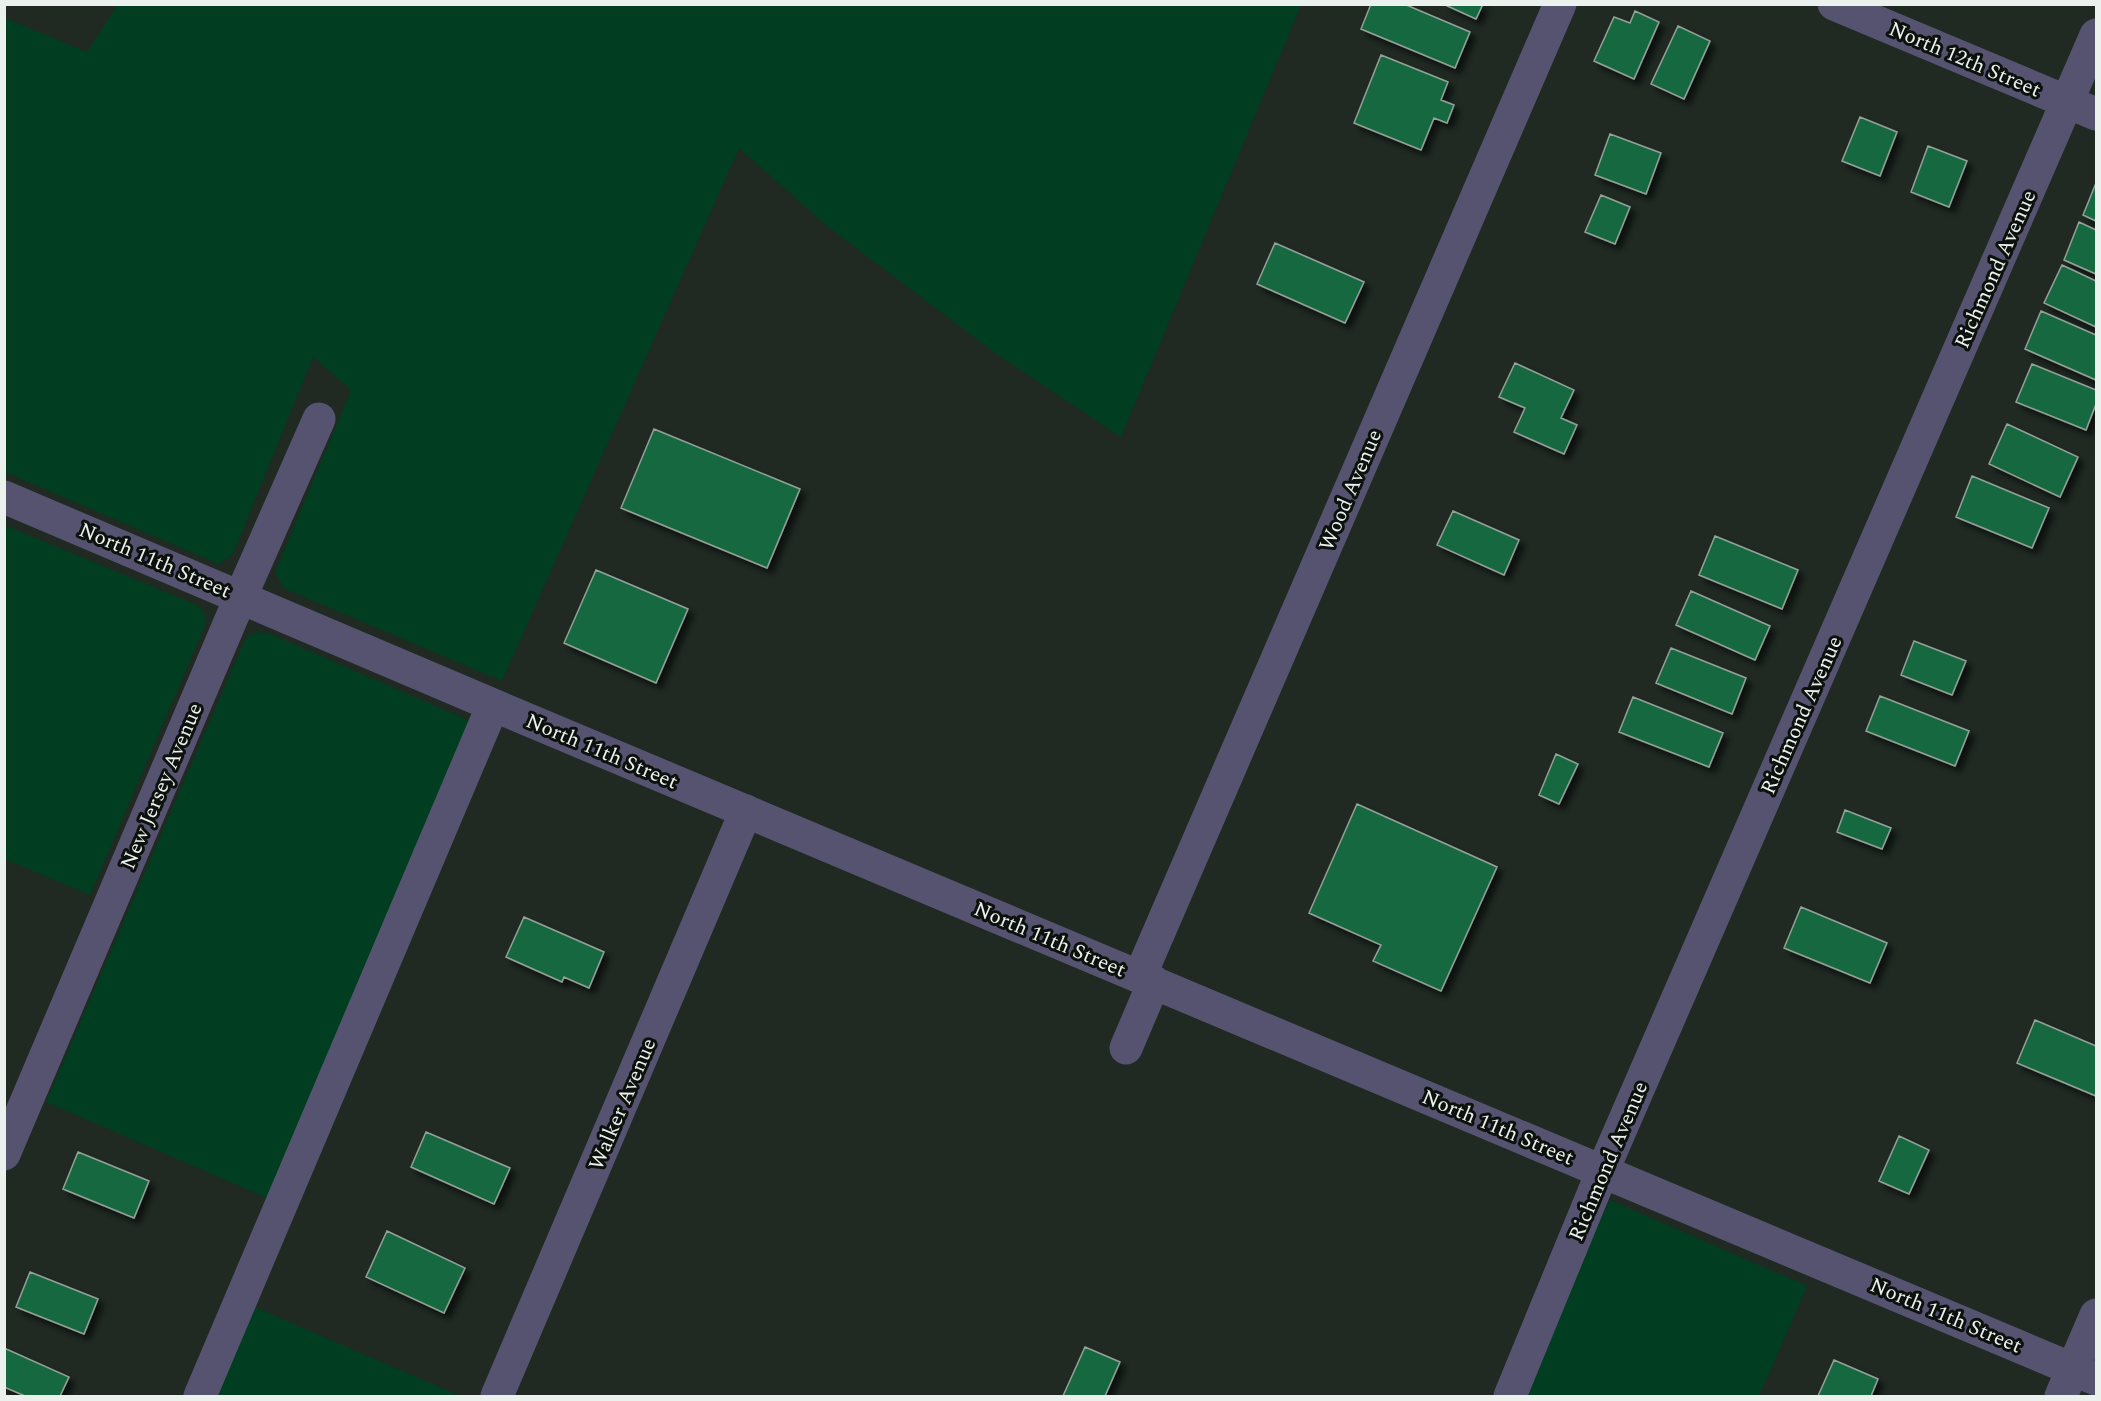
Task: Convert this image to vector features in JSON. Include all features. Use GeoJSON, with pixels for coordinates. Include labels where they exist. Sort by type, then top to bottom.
{"type":"FeatureCollection","features":[{"type":"Feature","properties":{"kind":"street","name":"Wood Avenue"},"geometry":{"type":"LineString","coordinates":[[1126,1048],[1147,979],[1560,4]]}},
{"type":"Feature","properties":{"kind":"street","name":"North 12th Street"},"geometry":{"type":"LineString","coordinates":[[1834,4],[2082,108]]}},
{"type":"Feature","properties":{"kind":"street","name":"Richmond Avenue"},"geometry":{"type":"LineString","coordinates":[[1509,1396],[1603,1170],[2082,108],[2097,35]]}},
{"type":"Feature","properties":{"kind":"street","name":"New Jersey Avenue"},"geometry":{"type":"LineString","coordinates":[[4,1154],[241,596],[319,419]]}},
{"type":"Feature","properties":{"kind":"street","name":"North 11th Street"},"geometry":{"type":"LineString","coordinates":[[4,497],[493,705],[1603,1170],[2077,1382]]}},
{"type":"Feature","properties":{"kind":"street"},"geometry":{"type":"LineString","coordinates":[[200,1396],[493,705]]}},
{"type":"Feature","properties":{"kind":"street","name":"Walker Avenue"},"geometry":{"type":"LineString","coordinates":[[497,1396],[746,811]]}},
{"type":"Feature","properties":{"kind":"street"},"geometry":{"type":"LineString","coordinates":[[2077,1382],[2097,1315]]}},
{"type":"Feature","properties":{"kind":"green space"},"geometry":{"type":"Polygon","coordinates":[[[118,4],[1301,5],[1121,437],[995,353],[827,226],[739,148],[502,681],[283,588],[275,572],[351,390],[313,357],[233,554],[219,564],[5,472],[5,18],[87,52],[118,4]]]}},
{"type":"Feature","properties":{"kind":"green space"},"geometry":{"type":"Polygon","coordinates":[[[4,525],[197,605],[205,613],[206,623],[90,895],[5,859],[4,525]]]}},
{"type":"Feature","properties":{"kind":"green space"},"geometry":{"type":"Polygon","coordinates":[[[268,633],[474,723],[269,1199],[46,1102],[244,642],[250,634],[268,633]]]}},
{"type":"Feature","properties":{"kind":"green space"},"geometry":{"type":"Polygon","coordinates":[[[1610,1200],[1807,1286],[1759,1396],[1526,1396],[1594,1232],[1610,1200]]]}},
{"type":"Feature","properties":{"kind":"green space"},"geometry":{"type":"Polygon","coordinates":[[[250,1305],[460,1396],[211,1396],[250,1305]]]}},
{"type":"Feature","properties":{"kind":"building"},"geometry":{"type":"Polygon","coordinates":[[[1371,4],[1404,4],[1470,32],[1455,68],[1361,29],[1371,4]]]}},
{"type":"Feature","properties":{"kind":"building"},"geometry":{"type":"Polygon","coordinates":[[[1443,4],[1483,4],[1476,19],[1443,4]]]}},
{"type":"Feature","properties":{"kind":"building"},"geometry":{"type":"Polygon","coordinates":[[[1635,11],[1659,22],[1634,79],[1594,61],[1614,17],[1630,23],[1635,11]]]}},
{"type":"Feature","properties":{"kind":"building"},"geometry":{"type":"Polygon","coordinates":[[[1678,26],[1710,41],[1684,99],[1651,84],[1678,26]]]}},
{"type":"Feature","properties":{"kind":"building"},"geometry":{"type":"Polygon","coordinates":[[[1381,55],[1448,82],[1441,100],[1454,105],[1447,123],[1434,118],[1421,150],[1354,123],[1381,55]]]}},
{"type":"Feature","properties":{"kind":"building"},"geometry":{"type":"Polygon","coordinates":[[[1860,117],[1897,132],[1880,176],[1842,161],[1860,117]]]}},
{"type":"Feature","properties":{"kind":"building"},"geometry":{"type":"Polygon","coordinates":[[[1610,134],[1661,153],[1646,194],[1595,175],[1610,134]]]}},
{"type":"Feature","properties":{"kind":"building"},"geometry":{"type":"Polygon","coordinates":[[[1928,146],[1967,161],[1949,207],[1911,192],[1928,146]]]}},
{"type":"Feature","properties":{"kind":"building"},"geometry":{"type":"Polygon","coordinates":[[[2096,183],[2096,221],[2083,215],[2096,183]]]}},
{"type":"Feature","properties":{"kind":"building"},"geometry":{"type":"Polygon","coordinates":[[[1601,195],[1630,207],[1615,244],[1585,232],[1601,195]]]}},
{"type":"Feature","properties":{"kind":"building"},"geometry":{"type":"Polygon","coordinates":[[[2079,222],[2096,230],[2096,274],[2064,260],[2079,222]]]}},
{"type":"Feature","properties":{"kind":"building"},"geometry":{"type":"Polygon","coordinates":[[[1275,243],[1364,282],[1345,323],[1257,284],[1275,243]]]}},
{"type":"Feature","properties":{"kind":"building"},"geometry":{"type":"Polygon","coordinates":[[[2062,265],[2096,281],[2096,327],[2044,303],[2062,265]]]}},
{"type":"Feature","properties":{"kind":"building"},"geometry":{"type":"Polygon","coordinates":[[[2041,311],[2096,335],[2096,380],[2025,349],[2041,311]]]}},
{"type":"Feature","properties":{"kind":"building"},"geometry":{"type":"Polygon","coordinates":[[[1515,363],[1574,390],[1561,418],[1577,425],[1564,454],[1514,432],[1525,408],[1499,397],[1515,363]]]}},
{"type":"Feature","properties":{"kind":"building"},"geometry":{"type":"Polygon","coordinates":[[[2032,364],[2096,390],[2096,404],[2086,430],[2016,402],[2032,364]]]}},
{"type":"Feature","properties":{"kind":"building"},"geometry":{"type":"Polygon","coordinates":[[[2007,424],[2078,457],[2060,497],[1989,464],[2007,424]]]}},
{"type":"Feature","properties":{"kind":"building"},"geometry":{"type":"Polygon","coordinates":[[[654,429],[800,489],[767,568],[621,508],[654,429]]]}},
{"type":"Feature","properties":{"kind":"building"},"geometry":{"type":"Polygon","coordinates":[[[1972,476],[2049,508],[2032,548],[1956,517],[1972,476]]]}},
{"type":"Feature","properties":{"kind":"building"},"geometry":{"type":"Polygon","coordinates":[[[1453,511],[1519,540],[1504,575],[1437,545],[1453,511]]]}},
{"type":"Feature","properties":{"kind":"building"},"geometry":{"type":"Polygon","coordinates":[[[1715,536],[1798,570],[1782,609],[1699,575],[1715,536]]]}},
{"type":"Feature","properties":{"kind":"building"},"geometry":{"type":"Polygon","coordinates":[[[596,570],[688,609],[656,683],[564,643],[596,570]]]}},
{"type":"Feature","properties":{"kind":"building"},"geometry":{"type":"Polygon","coordinates":[[[1691,591],[1770,626],[1755,660],[1676,625],[1691,591]]]}},
{"type":"Feature","properties":{"kind":"building"},"geometry":{"type":"Polygon","coordinates":[[[1914,641],[1966,661],[1952,695],[1901,675],[1914,641]]]}},
{"type":"Feature","properties":{"kind":"building"},"geometry":{"type":"Polygon","coordinates":[[[1671,648],[1746,678],[1732,714],[1656,683],[1671,648]]]}},
{"type":"Feature","properties":{"kind":"building"},"geometry":{"type":"Polygon","coordinates":[[[1880,696],[1969,731],[1955,766],[1866,731],[1880,696]]]}},
{"type":"Feature","properties":{"kind":"building"},"geometry":{"type":"Polygon","coordinates":[[[1633,697],[1723,733],[1709,767],[1619,732],[1633,697]]]}},
{"type":"Feature","properties":{"kind":"building"},"geometry":{"type":"Polygon","coordinates":[[[1556,754],[1578,764],[1559,804],[1539,795],[1556,754]]]}},
{"type":"Feature","properties":{"kind":"building"},"geometry":{"type":"Polygon","coordinates":[[[1357,804],[1497,867],[1441,991],[1373,961],[1381,945],[1309,913],[1357,804]]]}},
{"type":"Feature","properties":{"kind":"building"},"geometry":{"type":"Polygon","coordinates":[[[1845,810],[1891,828],[1882,849],[1837,832],[1845,810]]]}},
{"type":"Feature","properties":{"kind":"building"},"geometry":{"type":"Polygon","coordinates":[[[1801,907],[1887,943],[1870,983],[1784,948],[1801,907]]]}},
{"type":"Feature","properties":{"kind":"building"},"geometry":{"type":"Polygon","coordinates":[[[524,917],[604,952],[589,988],[564,977],[562,982],[506,957],[524,917]]]}},
{"type":"Feature","properties":{"kind":"building"},"geometry":{"type":"Polygon","coordinates":[[[2035,1020],[2096,1046],[2096,1096],[2017,1063],[2035,1020]]]}},
{"type":"Feature","properties":{"kind":"building"},"geometry":{"type":"Polygon","coordinates":[[[426,1132],[510,1168],[494,1204],[411,1167],[426,1132]]]}},
{"type":"Feature","properties":{"kind":"building"},"geometry":{"type":"Polygon","coordinates":[[[1899,1136],[1929,1150],[1909,1194],[1879,1181],[1899,1136]]]}},
{"type":"Feature","properties":{"kind":"building"},"geometry":{"type":"Polygon","coordinates":[[[78,1152],[149,1181],[134,1218],[63,1189],[78,1152]]]}},
{"type":"Feature","properties":{"kind":"building"},"geometry":{"type":"Polygon","coordinates":[[[387,1231],[465,1268],[444,1313],[366,1277],[387,1231]]]}},
{"type":"Feature","properties":{"kind":"building"},"geometry":{"type":"Polygon","coordinates":[[[30,1272],[98,1299],[84,1334],[16,1307],[30,1272]]]}},
{"type":"Feature","properties":{"kind":"building"},"geometry":{"type":"Polygon","coordinates":[[[1085,1347],[1120,1362],[1105,1396],[1063,1396],[1085,1347]]]}},
{"type":"Feature","properties":{"kind":"building"},"geometry":{"type":"Polygon","coordinates":[[[4,1348],[69,1377],[60,1396],[25,1396],[4,1387],[4,1348]]]}},
{"type":"Feature","properties":{"kind":"building"},"geometry":{"type":"Polygon","coordinates":[[[1834,1360],[1878,1379],[1871,1396],[1818,1396],[1834,1360]]]}}]}
